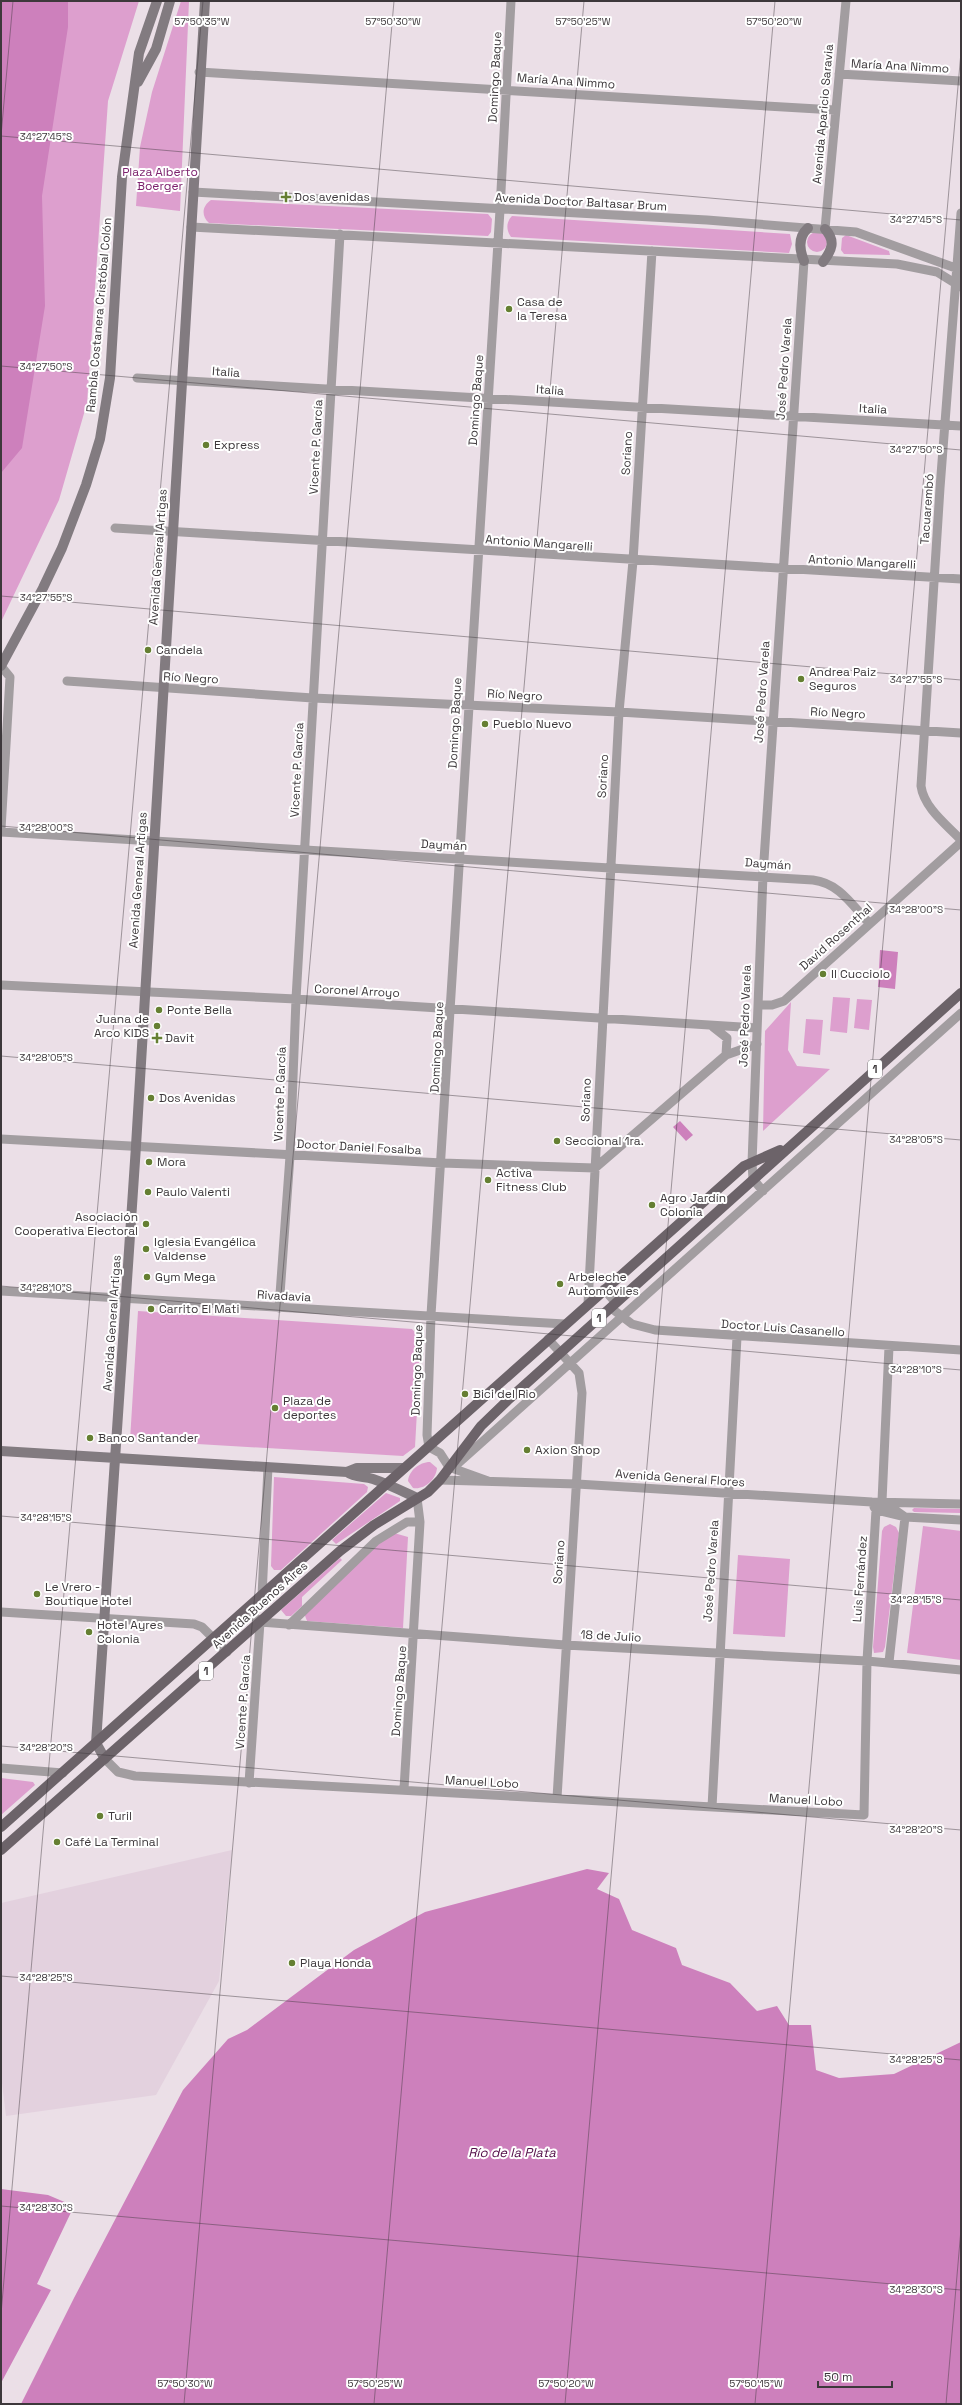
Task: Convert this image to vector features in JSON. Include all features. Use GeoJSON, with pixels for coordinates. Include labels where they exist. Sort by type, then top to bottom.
{"type":"FeatureCollection","features":[{"type":"Feature","properties":{"kind":"main road","name":"1"},"geometry":{"type":"LineString","coordinates":[[417,1498],[428,1492],[451,1468],[481,1426],[560,1352],[961,992]]}},
{"type":"Feature","properties":{"kind":"main road","name":"1"},"geometry":{"type":"LineString","coordinates":[[404,1468],[604,1289],[748,1164],[790,1145]]}},
{"type":"Feature","properties":{"kind":"main road","name":"Avenida Buenos Aires"},"geometry":{"type":"LineString","coordinates":[[1,1827],[96,1744],[213,1637],[262,1596],[404,1468]]}},
{"type":"Feature","properties":{"kind":"main road","name":"Avenida Buenos Aires"},"geometry":{"type":"LineString","coordinates":[[1,1850],[340,1551],[374,1525],[417,1498]]}},
{"type":"Feature","properties":{"kind":"main road"},"geometry":{"type":"LineString","coordinates":[[13,1817],[24,1831]]}},
{"type":"Feature","properties":{"kind":"street","name":"Rambla Costanera Cristóbal Colón"},"geometry":{"type":"LineString","coordinates":[[1,666],[43,588],[62,548],[84,492],[100,439],[110,378],[122,177],[140,53],[157,1]]}},
{"type":"Feature","properties":{"kind":"street"},"geometry":{"type":"LineString","coordinates":[[135,89],[156,48],[170,1]]}},
{"type":"Feature","properties":{"kind":"street","name":"Avenida General Artigas"},"geometry":{"type":"LineString","coordinates":[[96,1744],[136,1146],[144,992],[183,382],[199,72],[205,1]]}},
{"type":"Feature","properties":{"kind":"street","name":"Domingo Baque"},"geometry":{"type":"LineString","coordinates":[[429,1447],[427,1435],[431,1316],[442,1163],[468,705],[489,397],[511,1]]}},
{"type":"Feature","properties":{"kind":"street","name":"Avenida Aparicio Saravia"},"geometry":{"type":"LineString","coordinates":[[825,229],[846,1]]}},
{"type":"Feature","properties":{"kind":"street","name":"María Ana Nimmo"},"geometry":{"type":"LineString","coordinates":[[199,72],[506,89],[836,110]]}},
{"type":"Feature","properties":{"kind":"street","name":"María Ana Nimmo"},"geometry":{"type":"LineString","coordinates":[[839,74],[961,81]]}},
{"type":"Feature","properties":{"kind":"street","name":"Avenida Doctor Baltasar Brum"},"geometry":{"type":"LineString","coordinates":[[193,192],[500,210],[707,220],[856,232],[959,269]]}},
{"type":"Feature","properties":{"kind":"street","name":"Tacuarembó"},"geometry":{"type":"LineString","coordinates":[[961,212],[958,285],[934,578],[924,730],[922,793],[929,806],[961,841]]}},
{"type":"Feature","properties":{"kind":"street"},"geometry":{"type":"LineString","coordinates":[[192,227],[914,266],[937,272],[958,285]]}},
{"type":"Feature","properties":{"kind":"street","name":"José Pedro Varela"},"geometry":{"type":"LineString","coordinates":[[753,1179],[748,1164],[757,1044],[763,876],[782,569],[804,261],[801,253],[801,237],[808,228]]}},
{"type":"Feature","properties":{"kind":"street"},"geometry":{"type":"LineString","coordinates":[[823,262],[832,245],[830,235],[825,229]]}},
{"type":"Feature","properties":{"kind":"street","name":"Vicente P. García"},"geometry":{"type":"LineString","coordinates":[[278,1308],[290,1156],[296,999],[340,234]]}},
{"type":"Feature","properties":{"kind":"street","name":"Soriano"},"geometry":{"type":"LineString","coordinates":[[588,1304],[601,1019],[619,712],[633,561],[652,251]]}},
{"type":"Feature","properties":{"kind":"street","name":"Italia"},"geometry":{"type":"LineString","coordinates":[[138,378],[331,391],[489,397],[642,408],[961,426]]}},
{"type":"Feature","properties":{"kind":"street","name":"Antonio Mangarelli"},"geometry":{"type":"LineString","coordinates":[[115,528],[633,561],[961,579]]}},
{"type":"Feature","properties":{"kind":"street"},"geometry":{"type":"LineString","coordinates":[[1,666],[10,677],[1,828]]}},
{"type":"Feature","properties":{"kind":"street","name":"Río Negro"},"geometry":{"type":"LineString","coordinates":[[67,681],[163,689],[313,698],[619,712],[961,733]]}},
{"type":"Feature","properties":{"kind":"street","name":"Daymán"},"geometry":{"type":"LineString","coordinates":[[1,832],[763,876],[828,883],[838,890],[869,923]]}},
{"type":"Feature","properties":{"kind":"street","name":"David Rosenthal"},"geometry":{"type":"LineString","coordinates":[[758,1005],[772,1005],[784,1001],[961,841]]}},
{"type":"Feature","properties":{"kind":"street","name":"Coronel Arroyo"},"geometry":{"type":"LineString","coordinates":[[1,985],[296,999],[451,1008],[712,1027],[757,1028]]}},
{"type":"Feature","properties":{"kind":"street"},"geometry":{"type":"LineString","coordinates":[[429,1447],[440,1453],[451,1468],[961,1013]]}},
{"type":"Feature","properties":{"kind":"street"},"geometry":{"type":"LineString","coordinates":[[712,1027],[727,1038],[726,1055]]}},
{"type":"Feature","properties":{"kind":"street"},"geometry":{"type":"LineString","coordinates":[[595,1168],[726,1055],[757,1044]]}},
{"type":"Feature","properties":{"kind":"street","name":"Doctor Daniel Fosalba"},"geometry":{"type":"LineString","coordinates":[[1,1139],[290,1156],[595,1168]]}},
{"type":"Feature","properties":{"kind":"street"},"geometry":{"type":"LineString","coordinates":[[753,1179],[763,1191]]}},
{"type":"Feature","properties":{"kind":"street","name":"Doctor Luis Casanello"},"geometry":{"type":"LineString","coordinates":[[604,1289],[622,1317],[632,1324],[644,1329],[737,1337],[961,1350]]}},
{"type":"Feature","properties":{"kind":"street","name":"Rivadavia"},"geometry":{"type":"LineString","coordinates":[[1,1291],[565,1324]]}},
{"type":"Feature","properties":{"kind":"street","name":"José Pedro Varela"},"geometry":{"type":"LineString","coordinates":[[712,1807],[718,1653],[730,1494],[737,1337]]}},
{"type":"Feature","properties":{"kind":"street","name":"Soriano"},"geometry":{"type":"LineString","coordinates":[[548,1339],[579,1373],[582,1384],[577,1484],[565,1645],[557,1798]]}},
{"type":"Feature","properties":{"kind":"street"},"geometry":{"type":"LineString","coordinates":[[889,1347],[882,1501],[904,1517],[889,1662]]}},
{"type":"Feature","properties":{"kind":"street"},"geometry":{"type":"LineString","coordinates":[[1,1450],[347,1472],[357,1468],[404,1468]]}},
{"type":"Feature","properties":{"kind":"street"},"geometry":{"type":"LineString","coordinates":[[262,1596],[268,1467]]}},
{"type":"Feature","properties":{"kind":"street","name":"Avenida General Flores"},"geometry":{"type":"LineString","coordinates":[[451,1468],[488,1481]]}},
{"type":"Feature","properties":{"kind":"street"},"geometry":{"type":"LineString","coordinates":[[347,1472],[352,1476],[370,1478],[387,1484],[417,1498]]}},
{"type":"Feature","properties":{"kind":"street","name":"Avenida General Flores"},"geometry":{"type":"LineString","coordinates":[[440,1480],[577,1484],[730,1494],[874,1506],[904,1517],[961,1520]]}},
{"type":"Feature","properties":{"kind":"street","name":"Domingo Baque"},"geometry":{"type":"LineString","coordinates":[[404,1789],[415,1633],[420,1522],[417,1498]]}},
{"type":"Feature","properties":{"kind":"street","name":"Avenida General Flores"},"geometry":{"type":"LineString","coordinates":[[874,1506],[882,1501],[961,1504]]}},
{"type":"Feature","properties":{"kind":"street","name":"Luis Fernández"},"geometry":{"type":"LineString","coordinates":[[864,1815],[867,1660],[874,1506]]}},
{"type":"Feature","properties":{"kind":"street"},"geometry":{"type":"LineString","coordinates":[[289,1625],[376,1540],[407,1522],[420,1522]]}},
{"type":"Feature","properties":{"kind":"street"},"geometry":{"type":"LineString","coordinates":[[247,1609],[260,1622]]}},
{"type":"Feature","properties":{"kind":"street"},"geometry":{"type":"LineString","coordinates":[[1,1612],[194,1624],[202,1627],[227,1652]]}},
{"type":"Feature","properties":{"kind":"street","name":"Vicente P. García"},"geometry":{"type":"LineString","coordinates":[[249,1783],[260,1622]]}},
{"type":"Feature","properties":{"kind":"street","name":"18 de Julio"},"geometry":{"type":"LineString","coordinates":[[260,1622],[565,1645],[867,1660],[961,1670]]}},
{"type":"Feature","properties":{"kind":"street"},"geometry":{"type":"LineString","coordinates":[[96,1744],[105,1759]]}},
{"type":"Feature","properties":{"kind":"street","name":"Manuel Lobo"},"geometry":{"type":"LineString","coordinates":[[105,1759],[118,1772],[135,1776],[249,1783],[404,1789],[864,1815]]}},
{"type":"Feature","properties":{"kind":"street"},"geometry":{"type":"LineString","coordinates":[[1,1768],[62,1773]]}},
{"type":"Feature","properties":{"kind":"shaded area"},"geometry":{"type":"Polygon","coordinates":[[[232,1850],[219,1981],[156,2095],[6,2116],[1,2075],[1,1903],[232,1850]]]}},
{"type":"Feature","properties":{"kind":"green space"},"geometry":{"type":"Polygon","coordinates":[[[1,1],[139,1],[108,101],[87,403],[59,500],[1,622],[1,1]]]}},
{"type":"Feature","properties":{"kind":"green space","name":"Plaza Alberto Boerger"},"geometry":{"type":"Polygon","coordinates":[[[181,1],[189,1],[180,211],[136,206],[140,147],[152,92],[181,1]]]}},
{"type":"Feature","properties":{"kind":"green space"},"geometry":{"type":"Polygon","coordinates":[[[211,200],[488,214],[492,219],[491,232],[488,236],[209,223],[204,214],[204,208],[211,200]]]}},
{"type":"Feature","properties":{"kind":"green space"},"geometry":{"type":"Polygon","coordinates":[[[512,216],[790,234],[792,244],[789,253],[511,237],[507,226],[512,216]]]}},
{"type":"Feature","properties":{"kind":"green space"},"geometry":{"type":"Polygon","coordinates":[[[817,232],[824,235],[827,242],[824,249],[817,252],[810,249],[807,242],[810,235],[817,232]]]}},
{"type":"Feature","properties":{"kind":"green space"},"geometry":{"type":"Polygon","coordinates":[[[846,235],[889,251],[890,255],[844,254],[841,250],[842,238],[846,235]]]}},
{"type":"Feature","properties":{"kind":"green space"},"geometry":{"type":"Polygon","coordinates":[[[833,997],[850,998],[847,1033],[830,1031],[833,997]]]}},
{"type":"Feature","properties":{"kind":"green space"},"geometry":{"type":"Polygon","coordinates":[[[857,999],[872,1000],[869,1030],[854,1028],[857,999]]]}},
{"type":"Feature","properties":{"kind":"green space"},"geometry":{"type":"Polygon","coordinates":[[[791,1002],[788,1050],[797,1066],[830,1069],[763,1131],[765,1031],[791,1002]]]}},
{"type":"Feature","properties":{"kind":"green space"},"geometry":{"type":"Polygon","coordinates":[[[806,1019],[823,1020],[820,1055],[803,1053],[806,1019]]]}},
{"type":"Feature","properties":{"kind":"green space","name":"Plaza de deportes"},"geometry":{"type":"Polygon","coordinates":[[[138,1311],[412,1329],[421,1339],[415,1447],[403,1456],[130,1440],[138,1311]]]}},
{"type":"Feature","properties":{"kind":"green space"},"geometry":{"type":"Polygon","coordinates":[[[430,1462],[437,1468],[432,1480],[425,1486],[413,1488],[408,1481],[410,1474],[418,1465],[430,1462]]]}},
{"type":"Feature","properties":{"kind":"green space"},"geometry":{"type":"Polygon","coordinates":[[[274,1477],[364,1484],[368,1487],[367,1492],[281,1570],[274,1570],[271,1566],[274,1477]]]}},
{"type":"Feature","properties":{"kind":"green space"},"geometry":{"type":"Polygon","coordinates":[[[386,1493],[400,1498],[400,1501],[336,1544],[332,1540],[386,1493]]]}},
{"type":"Feature","properties":{"kind":"green space"},"geometry":{"type":"Polygon","coordinates":[[[914,1508],[961,1509],[961,1513],[914,1512],[912,1510],[914,1508]]]}},
{"type":"Feature","properties":{"kind":"green space"},"geometry":{"type":"Polygon","coordinates":[[[890,1524],[896,1527],[899,1533],[885,1647],[883,1652],[874,1653],[873,1647],[882,1531],[884,1527],[890,1524]]]}},
{"type":"Feature","properties":{"kind":"green space"},"geometry":{"type":"Polygon","coordinates":[[[923,1526],[961,1531],[961,1660],[907,1653],[923,1526]]]}},
{"type":"Feature","properties":{"kind":"green space"},"geometry":{"type":"Polygon","coordinates":[[[394,1533],[408,1537],[403,1628],[307,1621],[304,1613],[379,1543],[394,1533]]]}},
{"type":"Feature","properties":{"kind":"green space"},"geometry":{"type":"Polygon","coordinates":[[[738,1555],[790,1559],[785,1637],[733,1634],[738,1555]]]}},
{"type":"Feature","properties":{"kind":"green space"},"geometry":{"type":"Polygon","coordinates":[[[340,1558],[342,1560],[302,1597],[302,1606],[291,1616],[286,1616],[281,1610],[340,1558]]]}},
{"type":"Feature","properties":{"kind":"green space"},"geometry":{"type":"Polygon","coordinates":[[[1,1778],[33,1782],[35,1785],[1,1815],[1,1778]]]}},
{"type":"Feature","properties":{"kind":"water"},"geometry":{"type":"Polygon","coordinates":[[[1,1],[68,1],[68,27],[42,196],[45,306],[22,448],[1,473],[1,1]]]}},
{"type":"Feature","properties":{"kind":"water"},"geometry":{"type":"Polygon","coordinates":[[[880,950],[898,952],[895,989],[878,987],[880,950]]]}},
{"type":"Feature","properties":{"kind":"water"},"geometry":{"type":"Polygon","coordinates":[[[680,1121],[693,1135],[686,1141],[673,1127],[680,1121]]]}},
{"type":"Feature","properties":{"kind":"water","name":"Río de la Plata"},"geometry":{"type":"Polygon","coordinates":[[[587,1869],[609,1873],[597,1889],[619,1899],[632,1930],[676,1948],[682,1965],[730,1983],[757,2011],[777,2006],[789,2025],[811,2025],[816,2070],[839,2078],[894,2074],[961,2042],[961,2404],[21,2404],[74,2298],[183,2090],[228,2039],[247,2030],[354,1950],[425,1912],[587,1869]]]}},
{"type":"Feature","properties":{"kind":"water"},"geometry":{"type":"Polygon","coordinates":[[[1,2189],[48,2195],[74,2206],[37,2284],[51,2290],[1,2383],[1,2189]]]}},
{"type":"Feature","properties":{"kind":"place","name":"Dos avenidas"},"geometry":{"type":"Point","coordinates":[286,197]}},
{"type":"Feature","properties":{"kind":"place","name":"Casa de la Teresa"},"geometry":{"type":"Point","coordinates":[509,309]}},
{"type":"Feature","properties":{"kind":"place","name":"Express"},"geometry":{"type":"Point","coordinates":[206,445]}},
{"type":"Feature","properties":{"kind":"place","name":"Candela"},"geometry":{"type":"Point","coordinates":[148,650]}},
{"type":"Feature","properties":{"kind":"place","name":"Andrea Paiz Seguros"},"geometry":{"type":"Point","coordinates":[801,679]}},
{"type":"Feature","properties":{"kind":"place","name":"Pueblo Nuevo"},"geometry":{"type":"Point","coordinates":[485,724]}},
{"type":"Feature","properties":{"kind":"place","name":"Il Cucciolo"},"geometry":{"type":"Point","coordinates":[823,974]}},
{"type":"Feature","properties":{"kind":"place","name":"Ponte Bella"},"geometry":{"type":"Point","coordinates":[159,1010]}},
{"type":"Feature","properties":{"kind":"place","name":"Juana de Arco KIDS"},"geometry":{"type":"Point","coordinates":[157,1026]}},
{"type":"Feature","properties":{"kind":"place","name":"Davit"},"geometry":{"type":"Point","coordinates":[157,1038]}},
{"type":"Feature","properties":{"kind":"place","name":"Dos Avenidas"},"geometry":{"type":"Point","coordinates":[151,1098]}},
{"type":"Feature","properties":{"kind":"place","name":"Seccional 1ra."},"geometry":{"type":"Point","coordinates":[557,1141]}},
{"type":"Feature","properties":{"kind":"place","name":"Mora"},"geometry":{"type":"Point","coordinates":[149,1162]}},
{"type":"Feature","properties":{"kind":"place","name":"Activa Fitness Club"},"geometry":{"type":"Point","coordinates":[488,1180]}},
{"type":"Feature","properties":{"kind":"place","name":"Paulo Valenti"},"geometry":{"type":"Point","coordinates":[148,1192]}},
{"type":"Feature","properties":{"kind":"place","name":"Agro Jardín Colonia"},"geometry":{"type":"Point","coordinates":[652,1205]}},
{"type":"Feature","properties":{"kind":"place","name":"Asociación Cooperativa Electoral"},"geometry":{"type":"Point","coordinates":[146,1224]}},
{"type":"Feature","properties":{"kind":"place","name":"Iglesia Evangélica Valdense"},"geometry":{"type":"Point","coordinates":[146,1249]}},
{"type":"Feature","properties":{"kind":"place","name":"Gym Mega"},"geometry":{"type":"Point","coordinates":[147,1277]}},
{"type":"Feature","properties":{"kind":"place","name":"Arbeleche Automóviles"},"geometry":{"type":"Point","coordinates":[560,1284]}},
{"type":"Feature","properties":{"kind":"place","name":"Carrito El Mati"},"geometry":{"type":"Point","coordinates":[151,1309]}},
{"type":"Feature","properties":{"kind":"place","name":"Bici del Rio"},"geometry":{"type":"Point","coordinates":[465,1394]}},
{"type":"Feature","properties":{"kind":"place","name":"Plaza de deportes"},"geometry":{"type":"Point","coordinates":[275,1408]}},
{"type":"Feature","properties":{"kind":"place","name":"Banco Santander"},"geometry":{"type":"Point","coordinates":[90,1438]}},
{"type":"Feature","properties":{"kind":"place","name":"Axion Shop"},"geometry":{"type":"Point","coordinates":[527,1450]}},
{"type":"Feature","properties":{"kind":"place","name":"Le Vrero - Boutique Hotel"},"geometry":{"type":"Point","coordinates":[37,1594]}},
{"type":"Feature","properties":{"kind":"place","name":"Hotel Ayres Colonia"},"geometry":{"type":"Point","coordinates":[89,1632]}},
{"type":"Feature","properties":{"kind":"place","name":"Turil"},"geometry":{"type":"Point","coordinates":[100,1816]}},
{"type":"Feature","properties":{"kind":"place","name":"Café La Terminal"},"geometry":{"type":"Point","coordinates":[57,1842]}},
{"type":"Feature","properties":{"kind":"place","name":"Playa Honda"},"geometry":{"type":"Point","coordinates":[292,1963]}}]}
